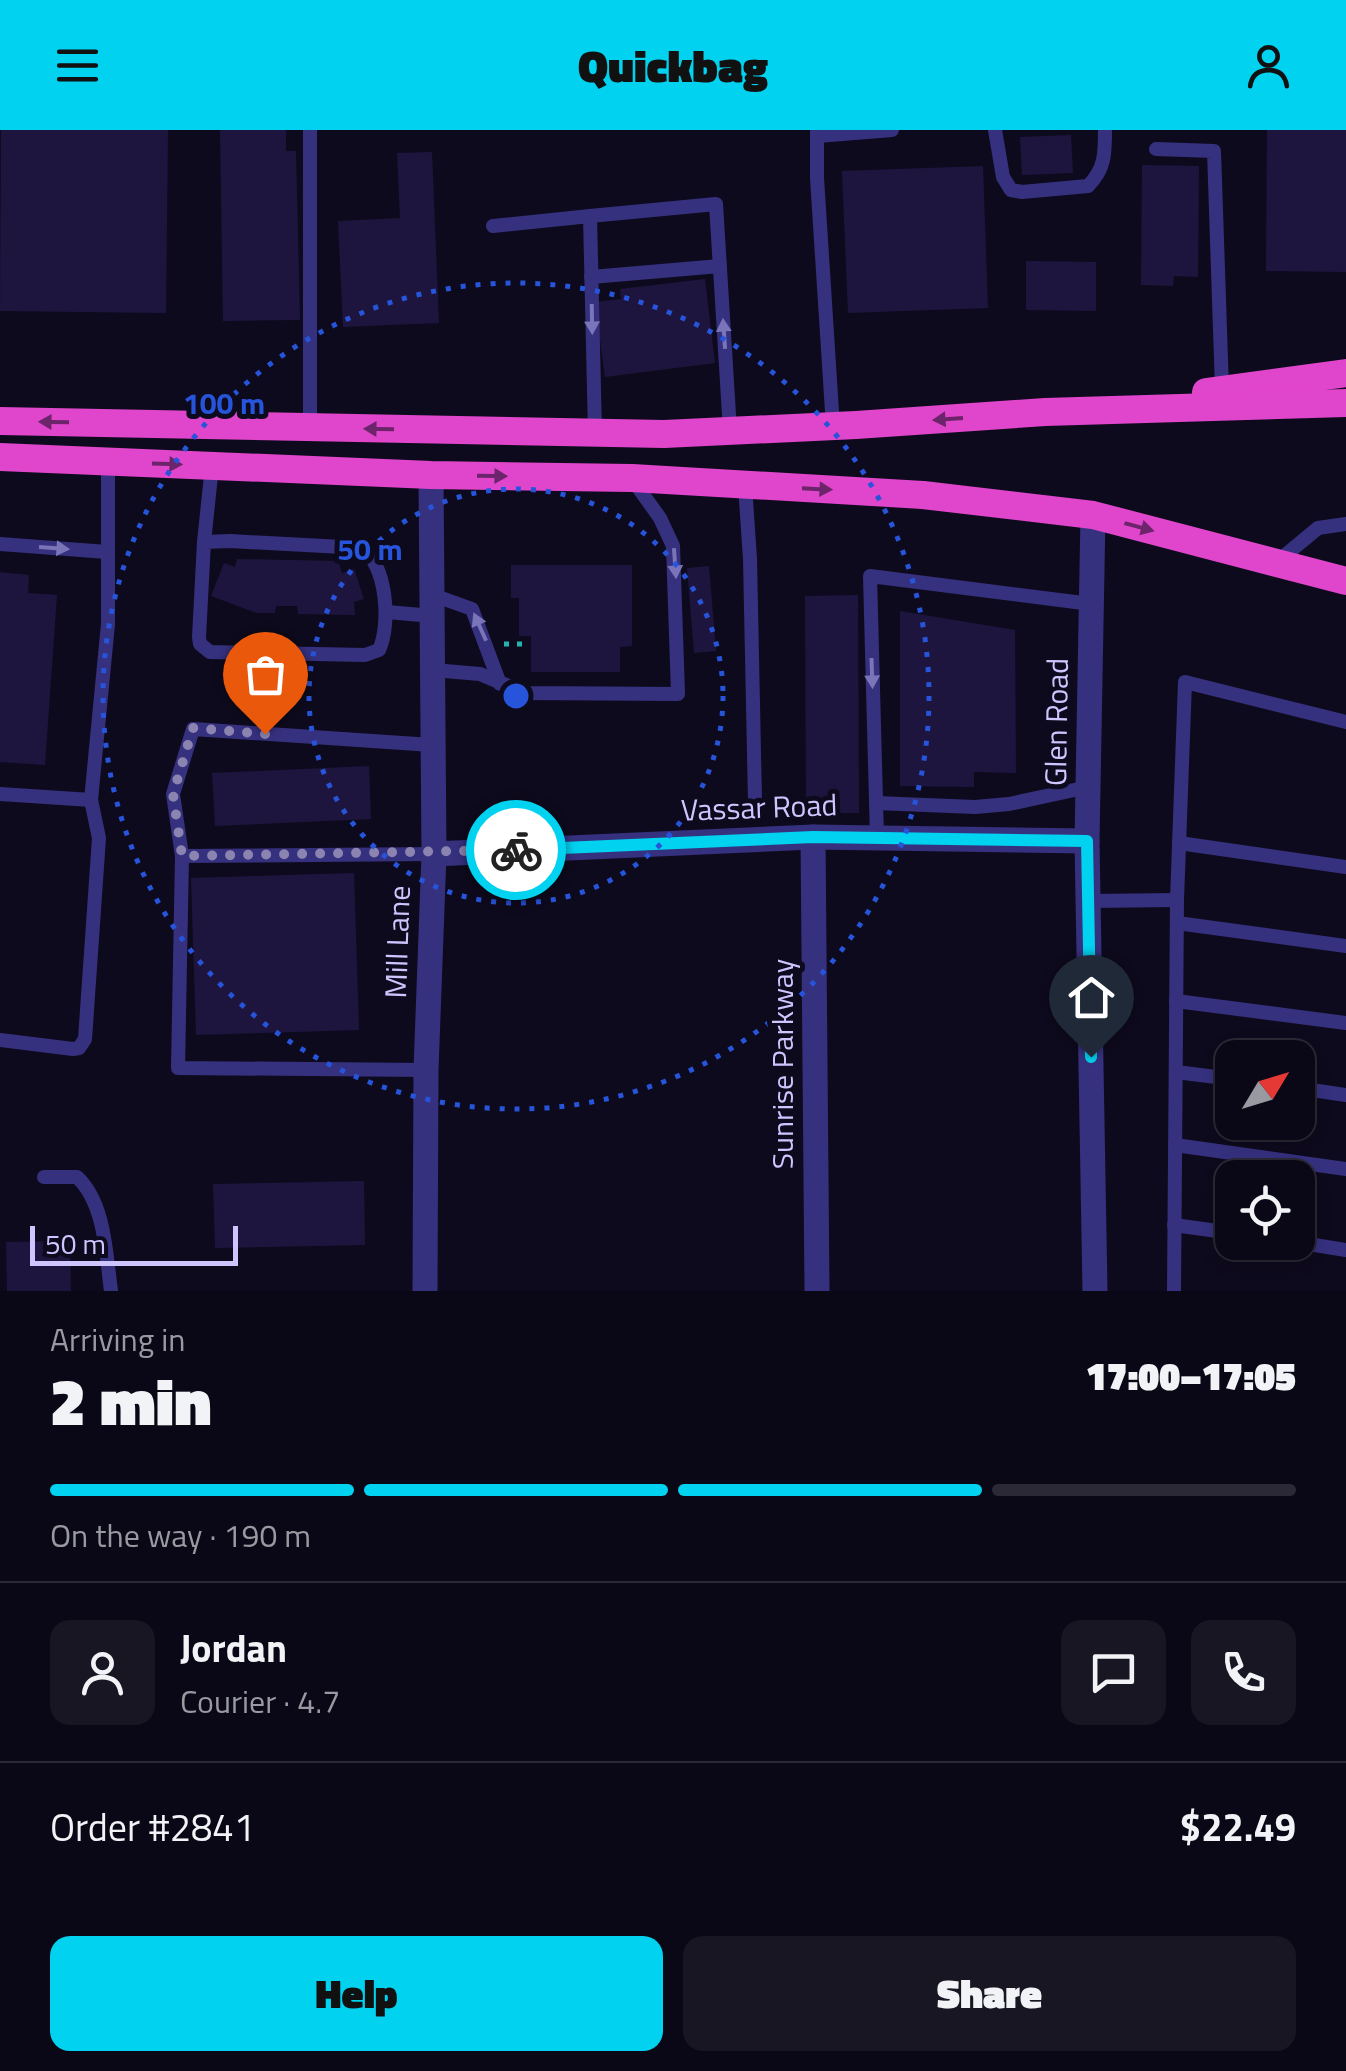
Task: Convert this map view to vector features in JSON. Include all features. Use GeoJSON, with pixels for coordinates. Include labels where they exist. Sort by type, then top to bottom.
{"type":"FeatureCollection","features":[{"type":"Feature","properties":{"kind":"highway"},"geometry":{"type":"LineString","coordinates":[[1045,412],[1346,374]]}},
{"type":"Feature","properties":{"kind":"highway"},"geometry":{"type":"LineString","coordinates":[[0,421],[595,433],[730,431],[1045,412],[1346,403]]}},
{"type":"Feature","properties":{"kind":"highway"},"geometry":{"type":"LineString","coordinates":[[0,457],[431,475],[632,478],[923,495],[1093,515],[1346,581]]}},
{"type":"Feature","properties":{"kind":"street","name":"Mill Lane"},"geometry":{"type":"LineString","coordinates":[[425,1291],[426,1070],[434,854],[431,475]]}},
{"type":"Feature","properties":{"kind":"street","name":"Glen Road"},"geometry":{"type":"LineString","coordinates":[[1093,515],[1087,841],[1094,1291]]}},
{"type":"Feature","properties":{"kind":"street","name":"Vassar Road"},"geometry":{"type":"LineString","coordinates":[[434,854],[813,837],[1087,841]]}},
{"type":"Feature","properties":{"kind":"street","name":"Sunrise Parkway"},"geometry":{"type":"LineString","coordinates":[[813,837],[817,1291]]}},
{"type":"Feature","properties":{"kind":"lane"},"geometry":{"type":"LineString","coordinates":[[310,130],[310,428]]}},
{"type":"Feature","properties":{"kind":"lane"},"geometry":{"type":"LineString","coordinates":[[834,426],[817,133],[892,130]]}},
{"type":"Feature","properties":{"kind":"lane"},"geometry":{"type":"LineString","coordinates":[[995,130],[1003,177],[1011,190],[1022,192],[1088,186],[1100,174],[1104,130]]}},
{"type":"Feature","properties":{"kind":"lane"},"geometry":{"type":"LineString","coordinates":[[1156,149],[1214,150],[1222,390]]}},
{"type":"Feature","properties":{"kind":"lane"},"geometry":{"type":"LineString","coordinates":[[493,226],[716,204],[730,431]]}},
{"type":"Feature","properties":{"kind":"lane"},"geometry":{"type":"LineString","coordinates":[[590,216],[595,433]]}},
{"type":"Feature","properties":{"kind":"lane"},"geometry":{"type":"LineString","coordinates":[[591,277],[720,266]]}},
{"type":"Feature","properties":{"kind":"lane"},"geometry":{"type":"LineString","coordinates":[[0,1040],[73,1049],[85,1040],[98,838],[91,800],[108,624],[108,462]]}},
{"type":"Feature","properties":{"kind":"lane"},"geometry":{"type":"LineString","coordinates":[[204,542],[361,548],[374,557],[387,612],[382,644],[366,655],[210,652],[200,644],[204,542],[212,466]]}},
{"type":"Feature","properties":{"kind":"lane"},"geometry":{"type":"LineString","coordinates":[[433,670],[480,674],[526,693],[678,694],[673,546],[660,518],[632,478]]}},
{"type":"Feature","properties":{"kind":"lane"},"geometry":{"type":"LineString","coordinates":[[744,485],[750,559],[755,801]]}},
{"type":"Feature","properties":{"kind":"lane"},"geometry":{"type":"LineString","coordinates":[[1276,562],[1318,528],[1346,524]]}},
{"type":"Feature","properties":{"kind":"lane"},"geometry":{"type":"LineString","coordinates":[[0,544],[108,552]]}},
{"type":"Feature","properties":{"kind":"lane"},"geometry":{"type":"LineString","coordinates":[[877,838],[870,576],[1091,604]]}},
{"type":"Feature","properties":{"kind":"lane"},"geometry":{"type":"LineString","coordinates":[[387,612],[433,606],[472,610],[500,684]]}},
{"type":"Feature","properties":{"kind":"lane"},"geometry":{"type":"LineString","coordinates":[[1174,1291],[1177,900],[1185,682],[1346,722]]}},
{"type":"Feature","properties":{"kind":"lane"},"geometry":{"type":"LineString","coordinates":[[426,1070],[178,1068],[182,856],[173,794],[193,728],[432,745]]}},
{"type":"Feature","properties":{"kind":"lane"},"geometry":{"type":"LineString","coordinates":[[876,804],[975,807],[1009,804],[1088,786]]}},
{"type":"Feature","properties":{"kind":"lane"},"geometry":{"type":"LineString","coordinates":[[0,794],[91,800]]}},
{"type":"Feature","properties":{"kind":"lane"},"geometry":{"type":"LineString","coordinates":[[1179,844],[1346,867]]}},
{"type":"Feature","properties":{"kind":"lane"},"geometry":{"type":"LineString","coordinates":[[182,856],[434,854]]}},
{"type":"Feature","properties":{"kind":"lane"},"geometry":{"type":"LineString","coordinates":[[1088,901],[1177,900]]}},
{"type":"Feature","properties":{"kind":"lane"},"geometry":{"type":"LineString","coordinates":[[1177,923],[1346,946]]}},
{"type":"Feature","properties":{"kind":"lane"},"geometry":{"type":"LineString","coordinates":[[1176,1001],[1346,1023]]}},
{"type":"Feature","properties":{"kind":"lane"},"geometry":{"type":"LineString","coordinates":[[1176,1072],[1215,1078]]}},
{"type":"Feature","properties":{"kind":"lane"},"geometry":{"type":"LineString","coordinates":[[1315,1090],[1346,1095]]}},
{"type":"Feature","properties":{"kind":"lane"},"geometry":{"type":"LineString","coordinates":[[1175,1145],[1346,1169]]}},
{"type":"Feature","properties":{"kind":"lane"},"geometry":{"type":"LineString","coordinates":[[44,1177],[77,1176],[90,1190],[104,1241],[111,1291]]}},
{"type":"Feature","properties":{"kind":"lane"},"geometry":{"type":"LineString","coordinates":[[1174,1225],[1215,1231]]}},
{"type":"Feature","properties":{"kind":"lane"},"geometry":{"type":"LineString","coordinates":[[1315,1245],[1346,1250]]}},
{"type":"Feature","properties":{"kind":"building"},"geometry":{"type":"Polygon","coordinates":[[[1,130],[168,130],[166,313],[0,311],[1,130]]]}},
{"type":"Feature","properties":{"kind":"building"},"geometry":{"type":"Polygon","coordinates":[[[220,130],[286,130],[286,151],[296,151],[300,320],[223,321],[220,130]]]}},
{"type":"Feature","properties":{"kind":"building"},"geometry":{"type":"Polygon","coordinates":[[[1267,130],[1346,130],[1346,272],[1266,271],[1267,130]]]}},
{"type":"Feature","properties":{"kind":"building"},"geometry":{"type":"Polygon","coordinates":[[[1071,135],[1073,173],[1022,175],[1020,137],[1071,135]]]}},
{"type":"Feature","properties":{"kind":"building"},"geometry":{"type":"Polygon","coordinates":[[[432,152],[439,323],[343,327],[338,221],[400,218],[397,153],[432,152]]]}},
{"type":"Feature","properties":{"kind":"building"},"geometry":{"type":"Polygon","coordinates":[[[1142,165],[1199,166],[1198,277],[1174,276],[1173,286],[1141,285],[1142,165]]]}},
{"type":"Feature","properties":{"kind":"building"},"geometry":{"type":"Polygon","coordinates":[[[983,166],[988,308],[848,313],[842,171],[983,166]]]}},
{"type":"Feature","properties":{"kind":"building"},"geometry":{"type":"Polygon","coordinates":[[[1026,261],[1096,262],[1096,311],[1026,310],[1026,261]]]}},
{"type":"Feature","properties":{"kind":"building"},"geometry":{"type":"Polygon","coordinates":[[[705,279],[715,363],[605,377],[595,302],[621,299],[620,289],[705,279]]]}},
{"type":"Feature","properties":{"kind":"building"},"geometry":{"type":"Polygon","coordinates":[[[237,559],[338,561],[342,573],[354,569],[364,599],[354,602],[355,615],[298,614],[297,606],[276,606],[275,613],[257,613],[211,596],[224,563],[235,567],[237,559]]]}},
{"type":"Feature","properties":{"kind":"building"},"geometry":{"type":"Polygon","coordinates":[[[511,565],[632,565],[632,646],[620,647],[620,672],[531,672],[531,636],[519,636],[519,598],[511,598],[511,565]]]}},
{"type":"Feature","properties":{"kind":"building"},"geometry":{"type":"Polygon","coordinates":[[[709,566],[716,651],[694,653],[687,568],[709,566]]]}},
{"type":"Feature","properties":{"kind":"building"},"geometry":{"type":"Polygon","coordinates":[[[0,572],[29,575],[28,593],[57,595],[45,765],[0,762],[0,572]]]}},
{"type":"Feature","properties":{"kind":"building"},"geometry":{"type":"Polygon","coordinates":[[[858,595],[859,813],[806,813],[805,596],[858,595]]]}},
{"type":"Feature","properties":{"kind":"building"},"geometry":{"type":"Polygon","coordinates":[[[900,611],[1015,630],[1016,773],[974,772],[974,787],[900,786],[900,611]]]}},
{"type":"Feature","properties":{"kind":"building"},"geometry":{"type":"Polygon","coordinates":[[[369,766],[371,819],[215,826],[212,773],[369,766]]]}},
{"type":"Feature","properties":{"kind":"building"},"geometry":{"type":"Polygon","coordinates":[[[354,873],[359,1030],[196,1035],[191,878],[354,873]]]}},
{"type":"Feature","properties":{"kind":"building"},"geometry":{"type":"Polygon","coordinates":[[[364,1181],[365,1245],[215,1248],[213,1184],[364,1181]]]}},
{"type":"Feature","properties":{"kind":"building"},"geometry":{"type":"Polygon","coordinates":[[[70,1241],[71,1291],[7,1291],[6,1242],[70,1241]]]}},
{"type":"Feature","properties":{"kind":"way so far"},"geometry":{"type":"LineString","coordinates":[[265,734],[193,728],[173,794],[182,856],[516,850]]}},
{"type":"Feature","properties":{"kind":"route"},"geometry":{"type":"LineString","coordinates":[[516,850],[813,837],[1087,841],[1091,1057]]}}]}
